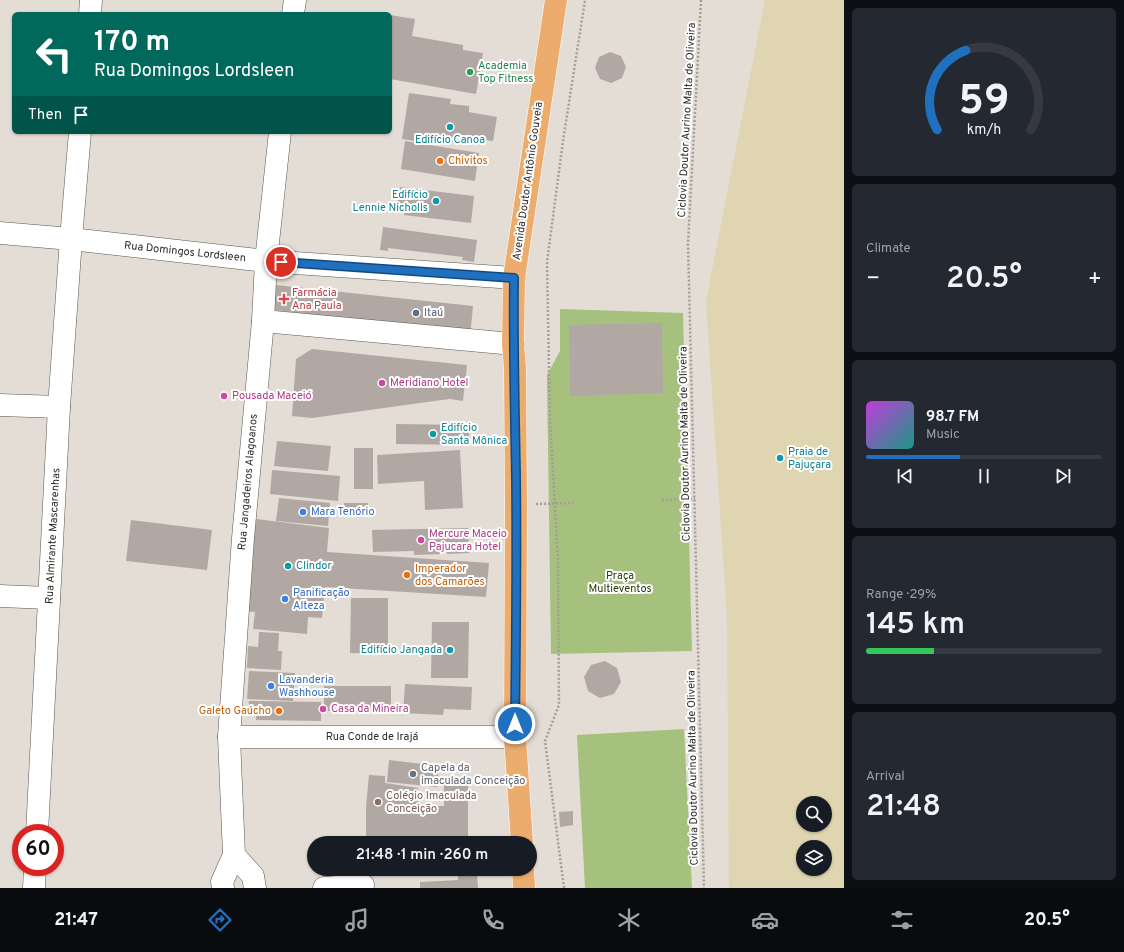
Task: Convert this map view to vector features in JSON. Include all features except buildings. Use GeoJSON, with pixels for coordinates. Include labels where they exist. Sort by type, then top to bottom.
{"type":"FeatureCollection","features":[{"type":"Feature","properties":{"kind":"main road","name":"Avenida Doutor Antônio Gouveia"},"geometry":{"type":"LineString","coordinates":[[522,836],[515,737],[516,504],[515,368],[513,344],[514,278],[556,0]]}},
{"type":"Feature","properties":{"kind":"main road"},"geometry":{"type":"LineString","coordinates":[[523,876],[524,888]]}},
{"type":"Feature","properties":{"kind":"street"},"geometry":{"type":"LineString","coordinates":[[90,12],[91,0]]}},
{"type":"Feature","properties":{"kind":"street"},"geometry":{"type":"LineString","coordinates":[[293,12],[295,0]]}},
{"type":"Feature","properties":{"kind":"street","name":"Rua Almirante Mascarenhas"},"geometry":{"type":"LineString","coordinates":[[37,824],[60,407],[71,239],[80,134]]}},
{"type":"Feature","properties":{"kind":"street","name":"Rua Jangadeiros Alagoanos"},"geometry":{"type":"LineString","coordinates":[[234,855],[229,738],[243,538],[263,321],[266,261],[280,134]]}},
{"type":"Feature","properties":{"kind":"street","name":"Rua Domingos Lordsleen"},"geometry":{"type":"LineString","coordinates":[[0,233],[71,239],[266,261],[514,278]]}},
{"type":"Feature","properties":{"kind":"street"},"geometry":{"type":"LineString","coordinates":[[263,321],[513,344]]}},
{"type":"Feature","properties":{"kind":"street"},"geometry":{"type":"LineString","coordinates":[[0,405],[60,407]]}},
{"type":"Feature","properties":{"kind":"street"},"geometry":{"type":"LineString","coordinates":[[0,596],[49,598]]}},
{"type":"Feature","properties":{"kind":"street","name":"Rua Conde de Irajá"},"geometry":{"type":"LineString","coordinates":[[229,738],[515,737]]}},
{"type":"Feature","properties":{"kind":"street"},"geometry":{"type":"LineString","coordinates":[[223,888],[222,882],[234,855],[253,876],[255,888]]}},
{"type":"Feature","properties":{"kind":"street"},"geometry":{"type":"LineString","coordinates":[[34,888],[35,876]]}},
{"type":"Feature","properties":{"kind":"street"},"geometry":{"type":"LineString","coordinates":[[324,888],[363,886]]}},
{"type":"Feature","properties":{"kind":"path"},"geometry":{"type":"LineString","coordinates":[[564,888],[546,741],[559,705],[558,560],[550,422],[547,262],[563,142],[585,0]]}},
{"type":"Feature","properties":{"kind":"path","name":"Ciclovia Doutor Aurino Malta de Oliveira"},"geometry":{"type":"LineString","coordinates":[[701,0],[688,244],[704,888]]}},
{"type":"Feature","properties":{"kind":"path"},"geometry":{"type":"LineString","coordinates":[[662,500],[695,499]]}},
{"type":"Feature","properties":{"kind":"path"},"geometry":{"type":"LineString","coordinates":[[516,504],[573,503]]}},
{"type":"Feature","properties":{"kind":"green space","name":"Praça Multieventos"},"geometry":{"type":"Polygon","coordinates":[[[560,309],[683,313],[692,651],[551,654],[547,375],[560,351],[560,309]]]}},
{"type":"Feature","properties":{"kind":"green space"},"geometry":{"type":"Polygon","coordinates":[[[684,729],[692,888],[585,888],[577,735],[684,729]]]}},
{"type":"Feature","properties":{"kind":"sand","name":"Praia de Pajuçara"},"geometry":{"type":"Polygon","coordinates":[[[765,0],[844,0],[844,888],[729,888],[727,616],[706,301],[765,0]]]}},
{"type":"Feature","properties":{"kind":"place","name":"Academia Top Fitness"},"geometry":{"type":"Point","coordinates":[470,72]}},
{"type":"Feature","properties":{"kind":"place","name":"Edifício Canoa"},"geometry":{"type":"Point","coordinates":[450,127]}},
{"type":"Feature","properties":{"kind":"place","name":"Chivitos"},"geometry":{"type":"Point","coordinates":[440,161]}},
{"type":"Feature","properties":{"kind":"place","name":"Edifício Lennie Nicholls"},"geometry":{"type":"Point","coordinates":[436,201]}},
{"type":"Feature","properties":{"kind":"place","name":"Farmácia Ana Paula"},"geometry":{"type":"Point","coordinates":[284,299]}},
{"type":"Feature","properties":{"kind":"place","name":"Itaú"},"geometry":{"type":"Point","coordinates":[416,313]}},
{"type":"Feature","properties":{"kind":"place","name":"Meridiano Hotel"},"geometry":{"type":"Point","coordinates":[382,383]}},
{"type":"Feature","properties":{"kind":"place","name":"Pousada Maceió"},"geometry":{"type":"Point","coordinates":[224,396]}},
{"type":"Feature","properties":{"kind":"place","name":"Edifício Santa Mônica"},"geometry":{"type":"Point","coordinates":[433,434]}},
{"type":"Feature","properties":{"kind":"place","name":"Praia de Pajuçara"},"geometry":{"type":"Point","coordinates":[780,458]}},
{"type":"Feature","properties":{"kind":"place","name":"Mara Tenório"},"geometry":{"type":"Point","coordinates":[303,512]}},
{"type":"Feature","properties":{"kind":"place","name":"Mercure Maceio Pajucara Hotel"},"geometry":{"type":"Point","coordinates":[421,540]}},
{"type":"Feature","properties":{"kind":"place","name":"Clindor"},"geometry":{"type":"Point","coordinates":[288,566]}},
{"type":"Feature","properties":{"kind":"place","name":"Imperador dos Camarões"},"geometry":{"type":"Point","coordinates":[407,575]}},
{"type":"Feature","properties":{"kind":"place","name":"Panificação Alteza"},"geometry":{"type":"Point","coordinates":[285,599]}},
{"type":"Feature","properties":{"kind":"place","name":"Edifício Jangada"},"geometry":{"type":"Point","coordinates":[450,650]}},
{"type":"Feature","properties":{"kind":"place","name":"Lavanderia Washhouse"},"geometry":{"type":"Point","coordinates":[271,686]}},
{"type":"Feature","properties":{"kind":"place","name":"Casa da Mineira"},"geometry":{"type":"Point","coordinates":[323,709]}},
{"type":"Feature","properties":{"kind":"place","name":"Galeto Gaúcho"},"geometry":{"type":"Point","coordinates":[279,711]}},
{"type":"Feature","properties":{"kind":"place","name":"Capela da imaculada Conceição"},"geometry":{"type":"Point","coordinates":[413,774]}},
{"type":"Feature","properties":{"kind":"place","name":"Colégio Imaculada Conceição"},"geometry":{"type":"Point","coordinates":[378,802]}},
{"type":"Feature","properties":{"kind":"route"},"geometry":{"type":"LineString","coordinates":[[281,262],[514,278],[513,344],[515,368],[516,504],[515,724]]}}]}
